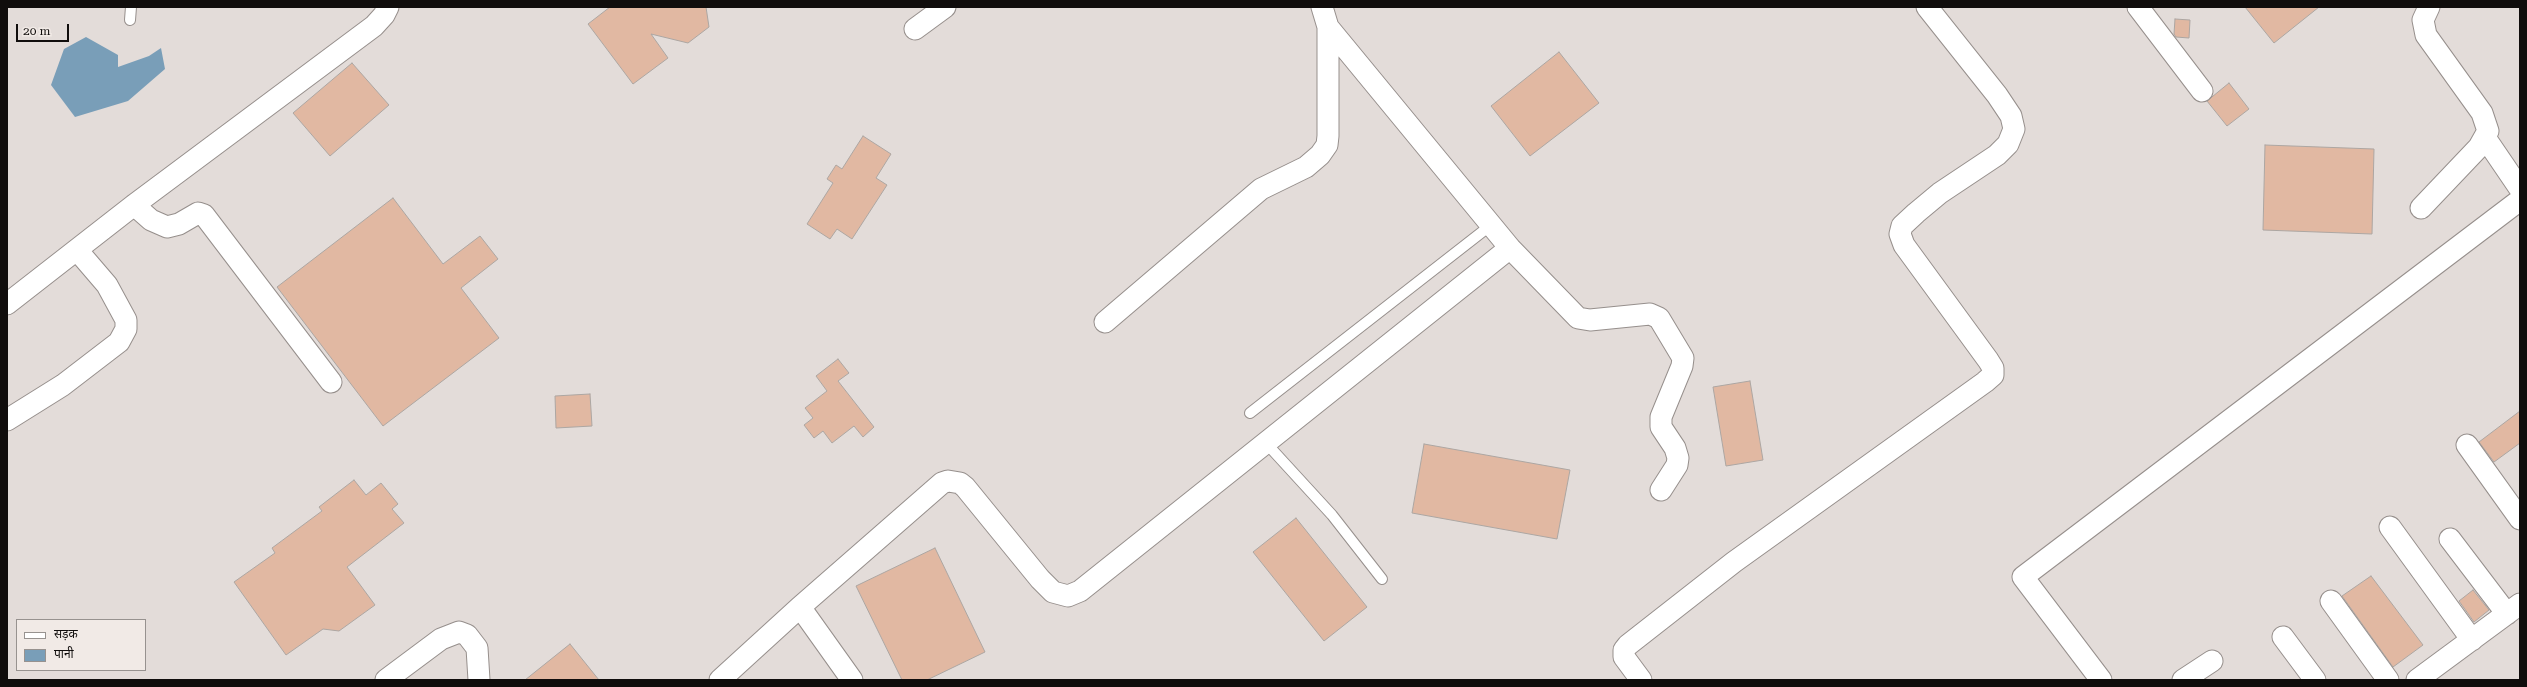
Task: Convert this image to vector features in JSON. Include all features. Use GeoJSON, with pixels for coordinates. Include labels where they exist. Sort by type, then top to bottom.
{"type":"FeatureCollection","features":[{"type":"Feature","properties":{"kind":"street"},"geometry":{"type":"LineString","coordinates":[[7,304],[134,205],[374,26],[384,15],[388,7]]}},
{"type":"Feature","properties":{"kind":"street"},"geometry":{"type":"LineString","coordinates":[[915,29],[945,7]]}},
{"type":"Feature","properties":{"kind":"street"},"geometry":{"type":"LineString","coordinates":[[1105,322],[1261,189],[1306,167],[1320,155],[1326,145],[1328,136],[1328,28],[1322,7]]}},
{"type":"Feature","properties":{"kind":"street"},"geometry":{"type":"LineString","coordinates":[[1641,680],[1624,657],[1624,650],[1628,645],[1734,562],[1993,375],[1993,368],[1988,360],[1904,245],[1900,234],[1902,226],[1916,213],[1940,193],[1996,155],[2008,144],[2014,129],[2011,116],[1997,95],[1927,7]]}},
{"type":"Feature","properties":{"kind":"street"},"geometry":{"type":"LineString","coordinates":[[2138,7],[2202,91]]}},
{"type":"Feature","properties":{"kind":"street"},"geometry":{"type":"LineString","coordinates":[[2429,7],[2423,20],[2426,35],[2482,113],[2487,123],[2486,138],[2520,189]]}},
{"type":"Feature","properties":{"kind":"street"},"geometry":{"type":"LineString","coordinates":[[1328,28],[1510,248],[1578,318],[1590,320],[1654,314],[1659,318],[1678,346],[1683,358],[1682,366],[1663,408],[1660,423],[1663,432],[1678,454],[1677,465],[1661,490]]}},
{"type":"Feature","properties":{"kind":"street"},"geometry":{"type":"LineString","coordinates":[[2421,208],[2486,138]]}},
{"type":"Feature","properties":{"kind":"street"},"geometry":{"type":"LineString","coordinates":[[2101,680],[2023,577],[2520,200]]}},
{"type":"Feature","properties":{"kind":"street"},"geometry":{"type":"LineString","coordinates":[[134,205],[151,220],[167,227],[179,224],[198,213],[204,214],[331,382]]}},
{"type":"Feature","properties":{"kind":"street"},"geometry":{"type":"LineString","coordinates":[[720,680],[800,607],[942,483],[954,481],[965,487],[1049,588],[1062,596],[1075,594],[1510,248]]}},
{"type":"Feature","properties":{"kind":"street"},"geometry":{"type":"LineString","coordinates":[[7,420],[63,385],[119,342],[126,329],[126,320],[107,285],[77,250]]}},
{"type":"Feature","properties":{"kind":"street"},"geometry":{"type":"LineString","coordinates":[[2468,445],[2520,519]]}},
{"type":"Feature","properties":{"kind":"street"},"geometry":{"type":"LineString","coordinates":[[2390,527],[2472,640]]}},
{"type":"Feature","properties":{"kind":"street"},"geometry":{"type":"LineString","coordinates":[[2417,680],[2514,609],[2450,539]]}},
{"type":"Feature","properties":{"kind":"street"},"geometry":{"type":"LineString","coordinates":[[2331,601],[2388,680]]}},
{"type":"Feature","properties":{"kind":"street"},"geometry":{"type":"LineString","coordinates":[[800,607],[852,680]]}},
{"type":"Feature","properties":{"kind":"street"},"geometry":{"type":"LineString","coordinates":[[386,680],[441,639],[459,632],[467,635],[477,648],[479,680]]}},
{"type":"Feature","properties":{"kind":"street"},"geometry":{"type":"LineString","coordinates":[[2283,637],[2315,680]]}},
{"type":"Feature","properties":{"kind":"street"},"geometry":{"type":"LineString","coordinates":[[2183,680],[2212,661]]}},
{"type":"Feature","properties":{"kind":"lane"},"geometry":{"type":"LineString","coordinates":[[130,20],[131,7]]}},
{"type":"Feature","properties":{"kind":"lane"},"geometry":{"type":"LineString","coordinates":[[1250,413],[1491,225]]}},
{"type":"Feature","properties":{"kind":"lane"},"geometry":{"type":"LineString","coordinates":[[1266,443],[1332,516],[1382,579]]}},
{"type":"Feature","properties":{"kind":"water"},"geometry":{"type":"Polygon","coordinates":[[[86,37],[118,55],[118,67],[149,56],[161,48],[165,69],[128,101],[75,117],[51,85],[64,49],[86,37]]]}},
{"type":"Feature","properties":{"kind":"building"},"geometry":{"type":"Polygon","coordinates":[[[610,7],[706,7],[709,27],[688,43],[651,34],[668,58],[633,84],[588,24],[610,7]]]}},
{"type":"Feature","properties":{"kind":"building"},"geometry":{"type":"Polygon","coordinates":[[[2245,7],[2319,7],[2274,43],[2245,7]]]}},
{"type":"Feature","properties":{"kind":"building"},"geometry":{"type":"Polygon","coordinates":[[[2175,19],[2190,20],[2189,38],[2176,37],[2174,34],[2175,19]]]}},
{"type":"Feature","properties":{"kind":"building"},"geometry":{"type":"Polygon","coordinates":[[[1559,52],[1599,103],[1530,156],[1491,106],[1559,52]]]}},
{"type":"Feature","properties":{"kind":"building"},"geometry":{"type":"Polygon","coordinates":[[[352,63],[389,105],[330,156],[293,113],[352,63]]]}},
{"type":"Feature","properties":{"kind":"building"},"geometry":{"type":"Polygon","coordinates":[[[2229,83],[2249,109],[2227,126],[2207,101],[2229,83]]]}},
{"type":"Feature","properties":{"kind":"building"},"geometry":{"type":"Polygon","coordinates":[[[863,136],[891,154],[876,178],[887,185],[852,239],[837,229],[830,239],[807,224],[833,183],[827,179],[836,165],[842,169],[863,136]]]}},
{"type":"Feature","properties":{"kind":"building"},"geometry":{"type":"Polygon","coordinates":[[[2265,145],[2374,149],[2372,234],[2263,230],[2265,145]]]}},
{"type":"Feature","properties":{"kind":"building"},"geometry":{"type":"Polygon","coordinates":[[[393,198],[443,264],[480,236],[498,259],[461,288],[499,338],[383,426],[277,287],[393,198]]]}},
{"type":"Feature","properties":{"kind":"building"},"geometry":{"type":"Polygon","coordinates":[[[838,359],[849,373],[838,381],[874,427],[863,437],[854,426],[832,443],[823,431],[814,438],[804,425],[813,418],[805,408],[827,391],[816,376],[838,359]]]}},
{"type":"Feature","properties":{"kind":"building"},"geometry":{"type":"Polygon","coordinates":[[[1750,381],[1763,460],[1726,466],[1713,387],[1750,381]]]}},
{"type":"Feature","properties":{"kind":"building"},"geometry":{"type":"Polygon","coordinates":[[[590,394],[592,426],[556,428],[555,396],[590,394]]]}},
{"type":"Feature","properties":{"kind":"building"},"geometry":{"type":"Polygon","coordinates":[[[2520,411],[2520,443],[2494,462],[2479,442],[2520,411]]]}},
{"type":"Feature","properties":{"kind":"building"},"geometry":{"type":"Polygon","coordinates":[[[1424,444],[1570,470],[1557,539],[1412,513],[1424,444]]]}},
{"type":"Feature","properties":{"kind":"building"},"geometry":{"type":"Polygon","coordinates":[[[354,480],[366,495],[381,483],[398,504],[392,509],[404,523],[347,567],[375,605],[339,631],[323,629],[286,655],[234,582],[275,553],[272,548],[322,511],[319,507],[354,480]]]}},
{"type":"Feature","properties":{"kind":"building"},"geometry":{"type":"Polygon","coordinates":[[[1296,518],[1367,607],[1324,641],[1253,552],[1296,518]]]}},
{"type":"Feature","properties":{"kind":"building"},"geometry":{"type":"Polygon","coordinates":[[[935,548],[985,652],[927,680],[902,680],[856,586],[935,548]]]}},
{"type":"Feature","properties":{"kind":"building"},"geometry":{"type":"Polygon","coordinates":[[[2371,576],[2423,645],[2393,667],[2342,596],[2371,576]]]}},
{"type":"Feature","properties":{"kind":"building"},"geometry":{"type":"Polygon","coordinates":[[[2473,590],[2489,610],[2474,622],[2459,601],[2473,590]]]}},
{"type":"Feature","properties":{"kind":"building"},"geometry":{"type":"Polygon","coordinates":[[[570,644],[599,680],[525,680],[570,644]]]}}]}
